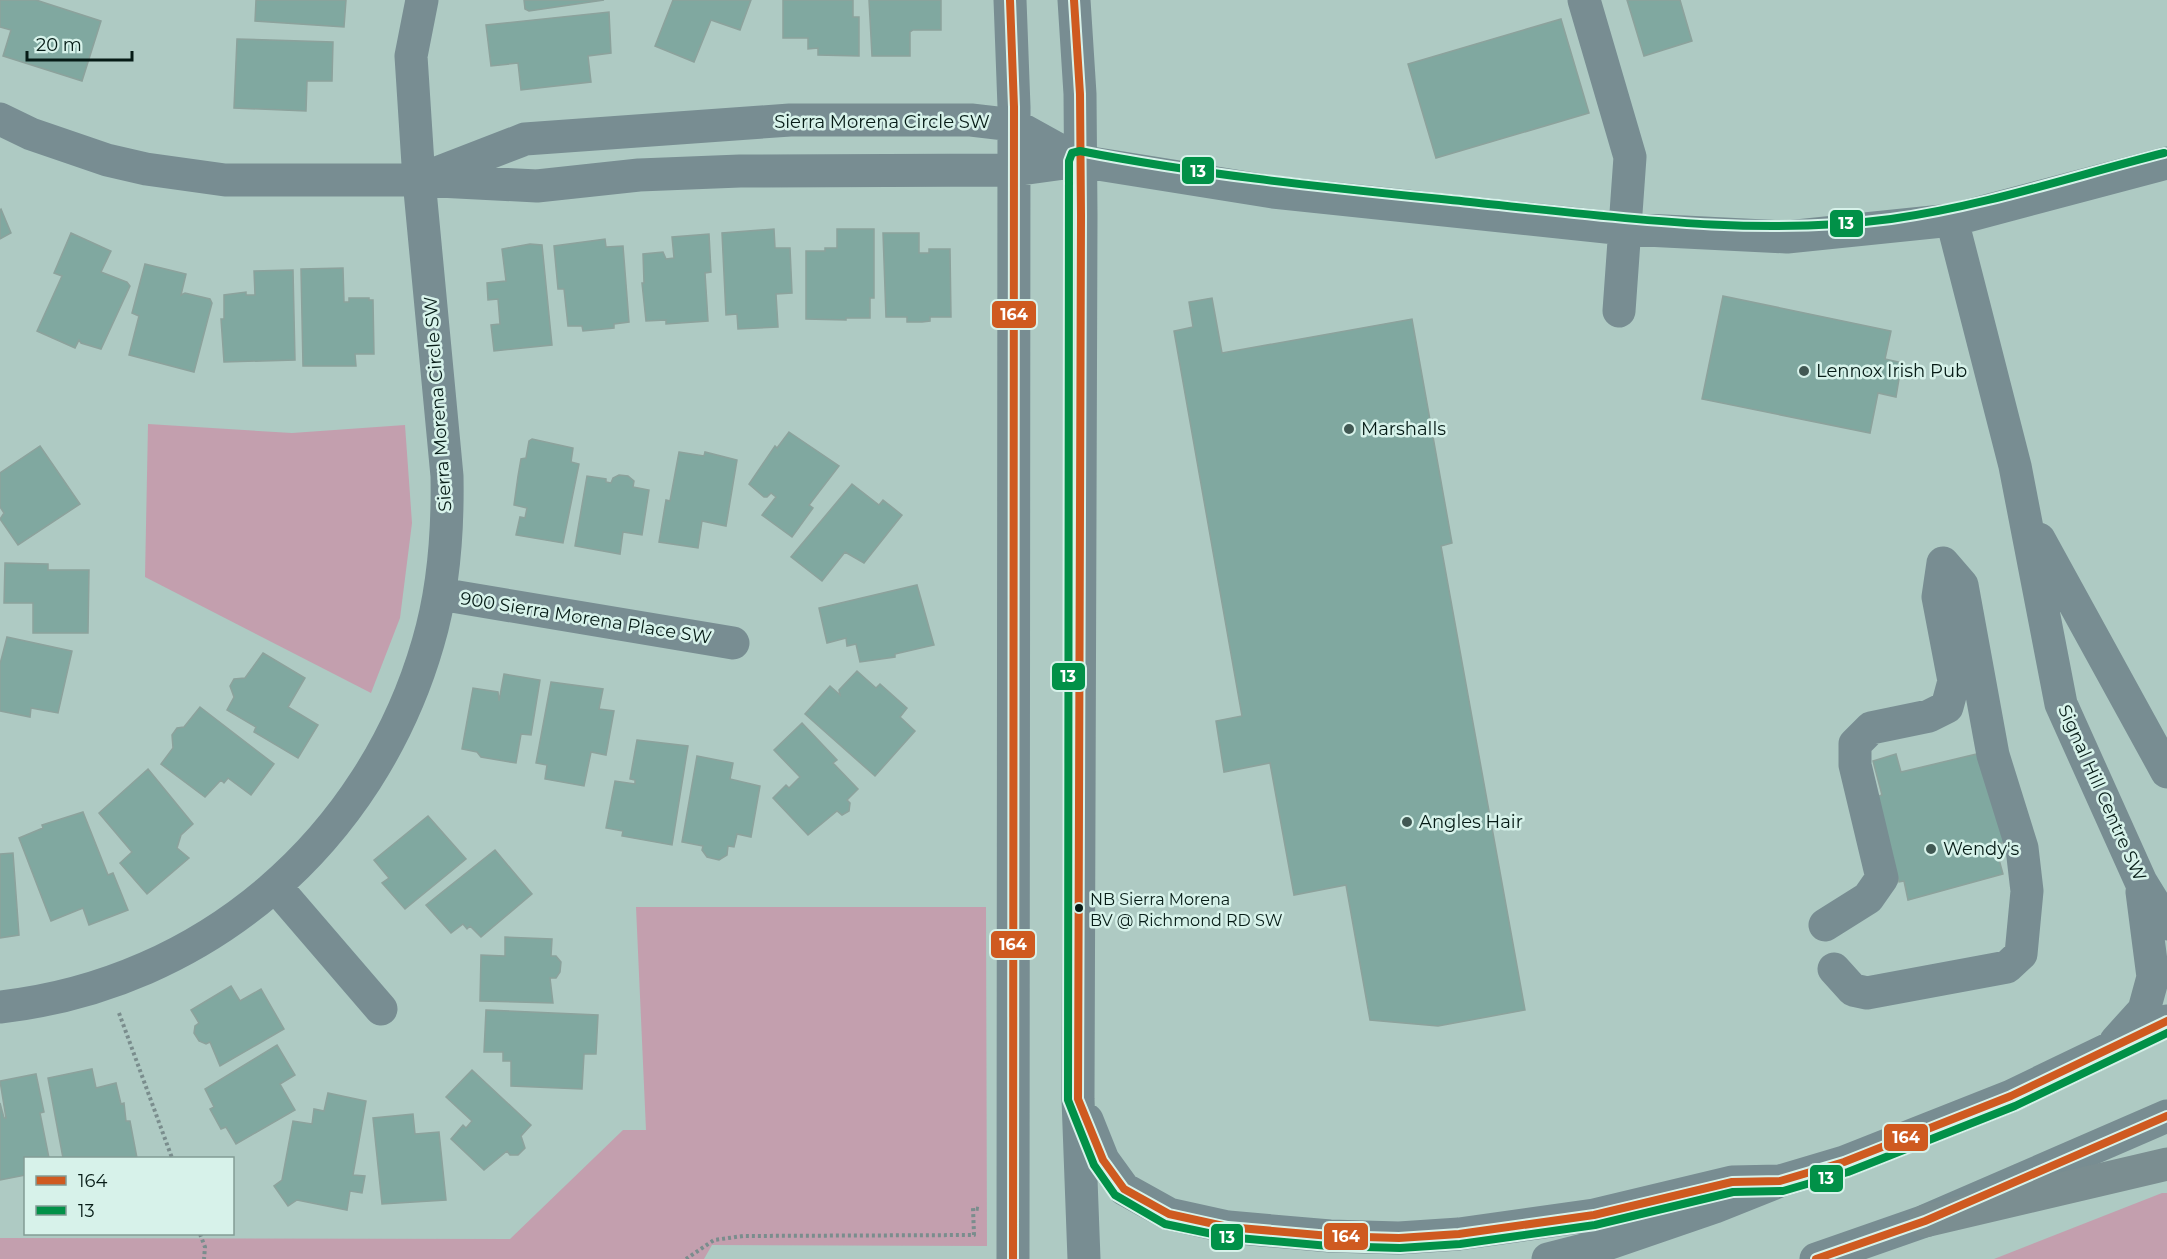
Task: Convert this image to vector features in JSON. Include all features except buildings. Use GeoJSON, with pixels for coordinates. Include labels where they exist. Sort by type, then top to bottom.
{"type":"FeatureCollection","features":[{"type":"Feature","properties":{"kind":"main road"},"geometry":{"type":"LineString","coordinates":[[1925,1221],[2167,1164]]}},
{"type":"Feature","properties":{"kind":"street"},"geometry":{"type":"LineString","coordinates":[[419,180],[411,56],[422,0]]}},
{"type":"Feature","properties":{"kind":"street"},"geometry":{"type":"LineString","coordinates":[[1010,0],[1014,125],[1012,1259]]}},
{"type":"Feature","properties":{"kind":"street"},"geometry":{"type":"LineString","coordinates":[[1074,0],[1080,94],[1078,1099],[1084,1259]]}},
{"type":"Feature","properties":{"kind":"street"},"geometry":{"type":"LineString","coordinates":[[1584,0],[1630,157],[1619,311]]}},
{"type":"Feature","properties":{"kind":"street","name":"Sierra Morena Circle SW"},"geometry":{"type":"LineString","coordinates":[[0,119],[69,148],[146,169],[185,176],[265,181],[419,180],[537,186],[639,175],[728,172],[1013,170],[1079,161]]}},
{"type":"Feature","properties":{"kind":"street","name":"Sierra Morena Circle SW"},"geometry":{"type":"LineString","coordinates":[[419,180],[525,139],[790,120],[971,120],[1014,125],[1079,161]]}},
{"type":"Feature","properties":{"kind":"street"},"geometry":{"type":"LineString","coordinates":[[1079,161],[1273,192],[1625,229],[1787,237],[1952,220],[2167,163]]}},
{"type":"Feature","properties":{"kind":"street","name":"Sierra Morena Circle SW"},"geometry":{"type":"LineString","coordinates":[[0,1007],[59,996],[141,969],[202,938],[244,912],[276,887],[311,853],[342,815],[375,767],[414,688],[429,641],[440,594],[446,545],[447,476],[419,180]]}},
{"type":"Feature","properties":{"kind":"street","name":"Signal Hill Centre SW"},"geometry":{"type":"LineString","coordinates":[[1952,220],[2015,466],[2061,705],[2141,882],[2167,924]]}},
{"type":"Feature","properties":{"kind":"street","name":"Signal Hill Centre SW"},"geometry":{"type":"LineString","coordinates":[[2025,514],[2167,772]]}},
{"type":"Feature","properties":{"kind":"street"},"geometry":{"type":"LineString","coordinates":[[1825,925],[1868,898],[1882,878],[1855,765],[1855,744],[1871,728],[1929,716],[1947,707],[1954,681],[1938,597],[1943,563],[1962,585],[1993,755],[2022,848],[2027,891],[2021,954],[2007,967],[1867,993],[1853,990],[1834,969]]}},
{"type":"Feature","properties":{"kind":"street","name":"900 Sierra Morena Place SW"},"geometry":{"type":"LineString","coordinates":[[440,594],[733,643]]}},
{"type":"Feature","properties":{"kind":"street"},"geometry":{"type":"LineString","coordinates":[[2109,1050],[2144,1010],[2153,977],[2141,882]]}},
{"type":"Feature","properties":{"kind":"street"},"geometry":{"type":"LineString","coordinates":[[276,887],[381,1009]]}},
{"type":"Feature","properties":{"kind":"street"},"geometry":{"type":"LineString","coordinates":[[1548,1259],[1618,1240],[1715,1207],[1780,1181],[1844,1162],[2000,1101],[2167,1021]]}},
{"type":"Feature","properties":{"kind":"street"},"geometry":{"type":"LineString","coordinates":[[1078,1099],[1103,1161],[1124,1189],[1169,1214],[1228,1227],[1388,1238],[1459,1234],[1594,1215],[1732,1182],[1780,1181]]}},
{"type":"Feature","properties":{"kind":"street"},"geometry":{"type":"LineString","coordinates":[[1816,1259],[1925,1221],[2167,1116]]}},
{"type":"Feature","properties":{"kind":"path"},"geometry":{"type":"LineString","coordinates":[[105,982],[172,1157]]}},
{"type":"Feature","properties":{"kind":"path"},"geometry":{"type":"LineString","coordinates":[[686,1259],[714,1240],[743,1236],[974,1235],[973,1208]]}},
{"type":"Feature","properties":{"kind":"path"},"geometry":{"type":"LineString","coordinates":[[201,1235],[205,1247],[204,1259]]}},
{"type":"Feature","properties":{"kind":"shaded area"},"geometry":{"type":"Polygon","coordinates":[[[148,424],[292,433],[405,425],[412,523],[400,618],[371,693],[145,577],[148,424]]]}},
{"type":"Feature","properties":{"kind":"shaded area"},"geometry":{"type":"Polygon","coordinates":[[[636,907],[986,907],[987,1246],[712,1245],[704,1259],[0,1259],[0,1238],[510,1239],[623,1130],[646,1130],[636,907]]]}},
{"type":"Feature","properties":{"kind":"shaded area"},"geometry":{"type":"Polygon","coordinates":[[[2167,1193],[2167,1259],[1994,1259],[2167,1193]]]}},
{"type":"Feature","properties":{"kind":"transit line","name":"164"},"geometry":{"type":"LineString","coordinates":[[1010,0],[1014,107],[1013,1259]]}},
{"type":"Feature","properties":{"kind":"transit line","name":"164"},"geometry":{"type":"LineString","coordinates":[[1074,0],[1080,94],[1081,216],[1078,1099],[1103,1160],[1124,1189],[1169,1214],[1228,1227],[1330,1236],[1399,1238],[1459,1234],[1594,1215],[1732,1182],[1780,1181],[1844,1162],[2011,1096],[2167,1021]]}},
{"type":"Feature","properties":{"kind":"transit line","name":"13"},"geometry":{"type":"LineString","coordinates":[[2164,153],[1995,198],[1926,213],[1840,224],[1788,226],[1685,223],[1582,214],[1279,182],[1080,151],[1072,153],[1069,161],[1068,1100],[1094,1165],[1115,1195],[1165,1224],[1227,1237],[1329,1246],[1400,1248],[1460,1244],[1595,1225],[1733,1192],[1783,1191],[1848,1172],[2015,1106],[2167,1033]]}},
{"type":"Feature","properties":{"kind":"transit line","name":"164"},"geometry":{"type":"LineString","coordinates":[[1816,1259],[1925,1221],[2167,1116]]}},
{"type":"Feature","properties":{"kind":"place","name":"Lennox Irish Pub"},"geometry":{"type":"Point","coordinates":[1804,371]}},
{"type":"Feature","properties":{"kind":"place","name":"Marshalls"},"geometry":{"type":"Point","coordinates":[1349,429]}},
{"type":"Feature","properties":{"kind":"place","name":"Angles Hair"},"geometry":{"type":"Point","coordinates":[1407,822]}},
{"type":"Feature","properties":{"kind":"place","name":"Wendy's"},"geometry":{"type":"Point","coordinates":[1931,849]}},
{"type":"Feature","properties":{"kind":"place","name":"NB Sierra Morena BV @ Richmond RD SW"},"geometry":{"type":"Point","coordinates":[1079,908]}}]}
